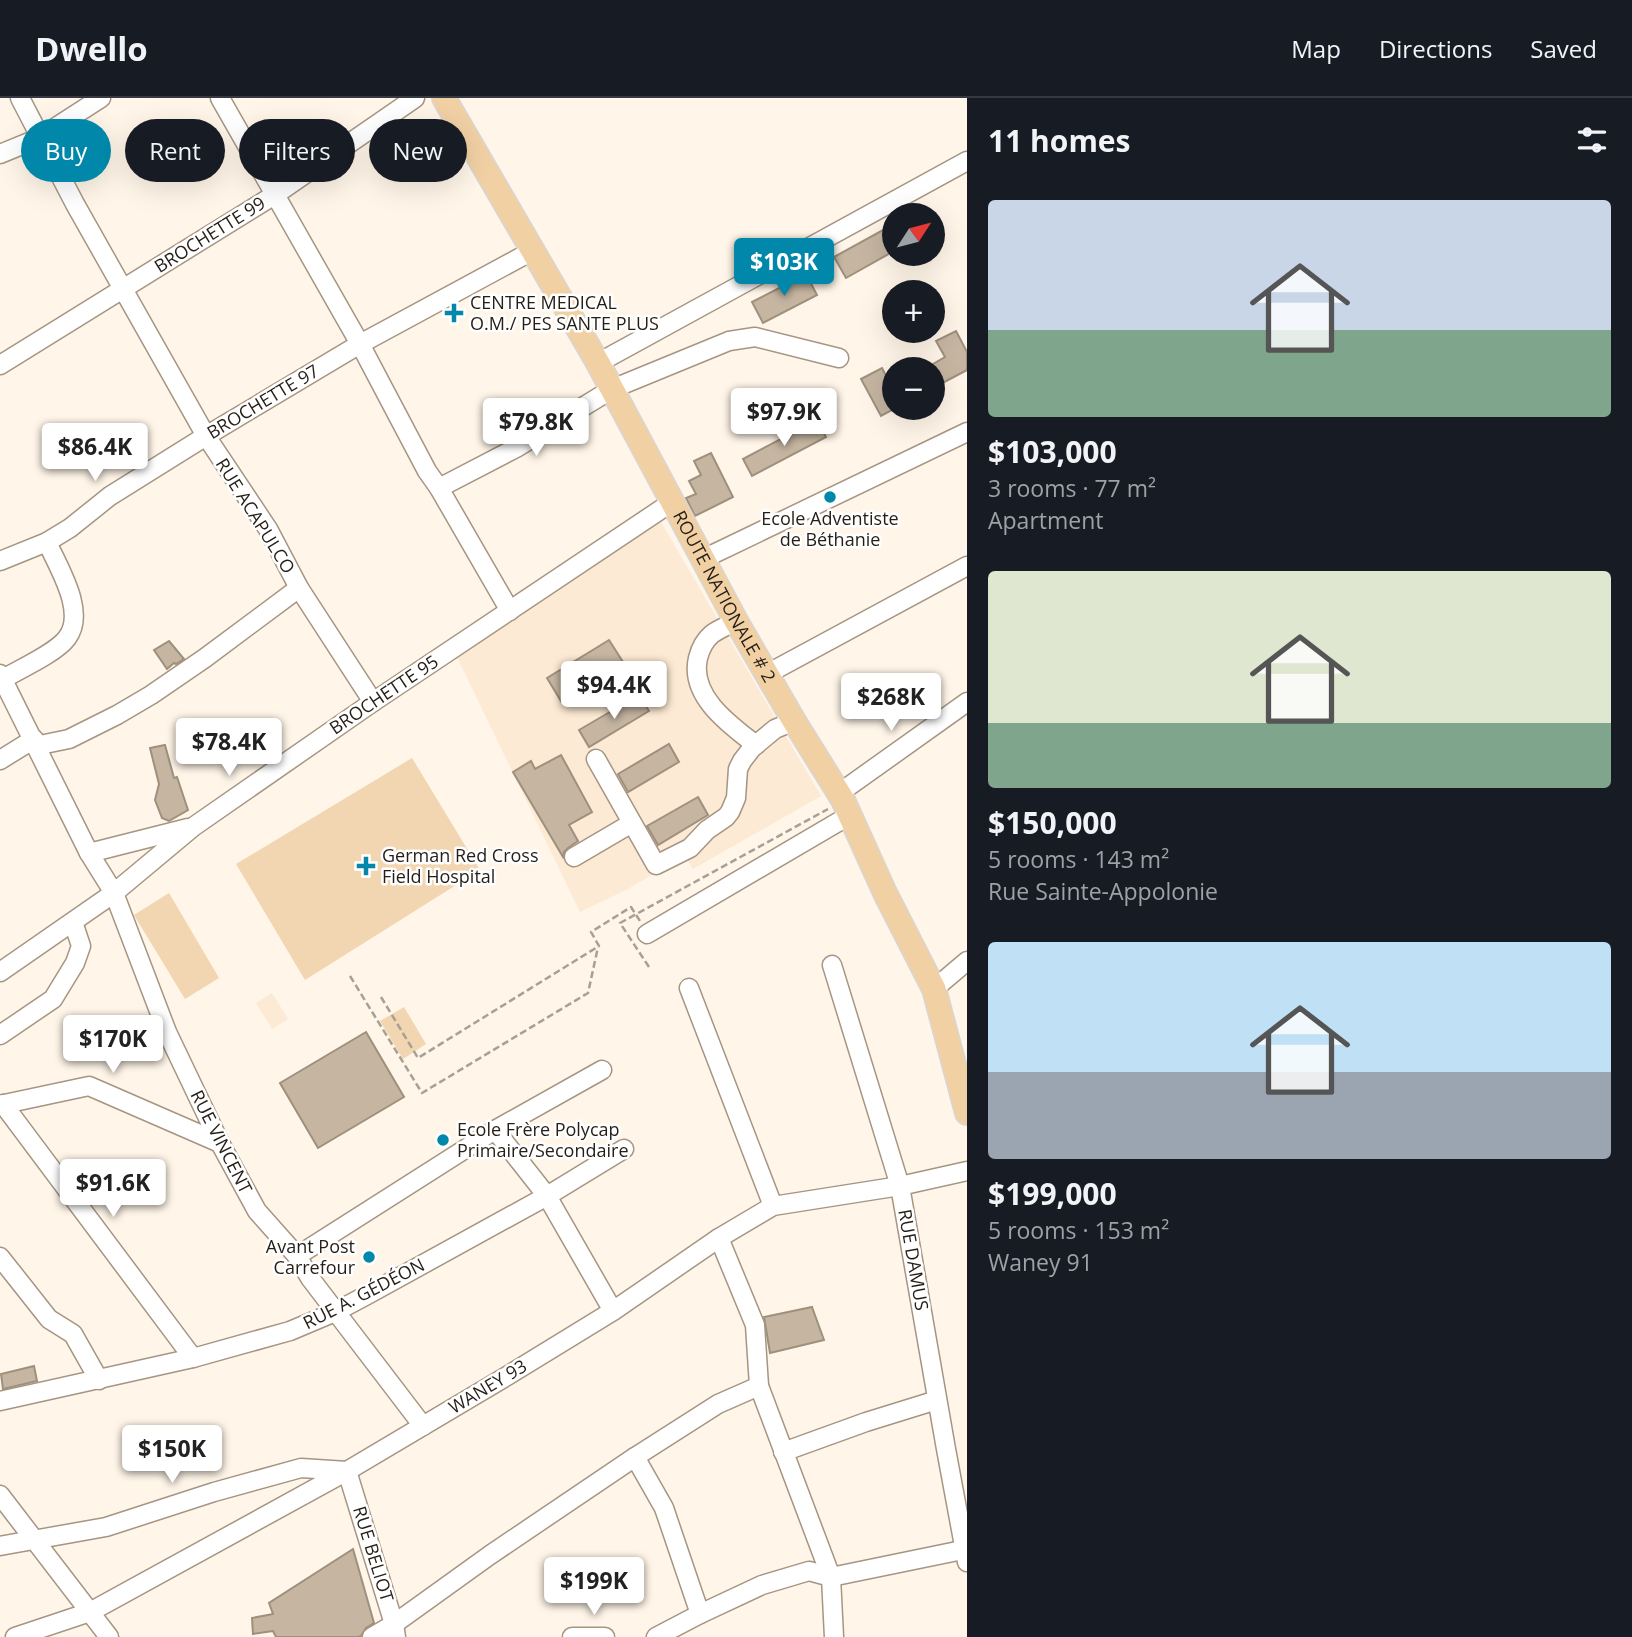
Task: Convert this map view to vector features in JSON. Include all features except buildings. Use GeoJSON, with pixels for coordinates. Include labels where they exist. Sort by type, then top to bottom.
{"type":"FeatureCollection","features":[{"type":"Feature","properties":{"kind":"main road","name":"ROUTE NATIONALE # 2"},"geometry":{"type":"LineString","coordinates":[[444,98],[598,363],[736,621],[850,815],[934,989],[967,1113]]}},
{"type":"Feature","properties":{"kind":"street","name":"RUE ACAPULCO"},"geometry":{"type":"LineString","coordinates":[[19,98],[30,119]]}},
{"type":"Feature","properties":{"kind":"street"},"geometry":{"type":"LineString","coordinates":[[68,119],[101,98]]}},
{"type":"Feature","properties":{"kind":"street"},"geometry":{"type":"LineString","coordinates":[[220,98],[360,344],[427,471],[510,611]]}},
{"type":"Feature","properties":{"kind":"street","name":"BROCHETTE 99"},"geometry":{"type":"LineString","coordinates":[[0,365],[276,194],[415,98]]}},
{"type":"Feature","properties":{"kind":"street"},"geometry":{"type":"LineString","coordinates":[[0,154],[21,145]]}},
{"type":"Feature","properties":{"kind":"street"},"geometry":{"type":"LineString","coordinates":[[598,363],[967,161]]}},
{"type":"Feature","properties":{"kind":"street","name":"RUE ACAPULCO"},"geometry":{"type":"LineString","coordinates":[[64,182],[205,436],[268,529],[299,588],[373,702]]}},
{"type":"Feature","properties":{"kind":"street","name":"BROCHETTE 97"},"geometry":{"type":"LineString","coordinates":[[0,561],[47,542],[70,528],[110,496],[205,436],[360,344],[532,251]]}},
{"type":"Feature","properties":{"kind":"street"},"geometry":{"type":"LineString","coordinates":[[439,488],[516,448],[612,389],[729,341],[755,337],[839,358]]}},
{"type":"Feature","properties":{"kind":"street"},"geometry":{"type":"LineString","coordinates":[[703,559],[967,432]]}},
{"type":"Feature","properties":{"kind":"street","name":"BROCHETTE 95"},"geometry":{"type":"LineString","coordinates":[[0,972],[114,893],[193,827],[373,702],[672,502]]}},
{"type":"Feature","properties":{"kind":"street"},"geometry":{"type":"LineString","coordinates":[[2,677],[58,647],[71,631],[74,607],[71,594],[47,542]]}},
{"type":"Feature","properties":{"kind":"street"},"geometry":{"type":"LineString","coordinates":[[767,674],[967,566]]}},
{"type":"Feature","properties":{"kind":"street"},"geometry":{"type":"LineString","coordinates":[[0,760],[34,743],[69,739],[139,702],[205,658],[299,588]]}},
{"type":"Feature","properties":{"kind":"street"},"geometry":{"type":"LineString","coordinates":[[736,621],[712,634],[699,653],[696,667],[698,681],[712,706],[755,745]]}},
{"type":"Feature","properties":{"kind":"street","name":"RUE VINCENT"},"geometry":{"type":"LineString","coordinates":[[2,677],[89,853],[114,893],[167,1032],[220,1143],[257,1211],[297,1256],[310,1279],[423,1426]]}},
{"type":"Feature","properties":{"kind":"street"},"geometry":{"type":"LineString","coordinates":[[838,794],[967,702]]}},
{"type":"Feature","properties":{"kind":"street"},"geometry":{"type":"LineString","coordinates":[[596,759],[656,865],[690,848],[707,830],[726,817],[736,798],[741,761],[775,729],[794,721]]}},
{"type":"Feature","properties":{"kind":"street"},"geometry":{"type":"LineString","coordinates":[[647,934],[850,815]]}},
{"type":"Feature","properties":{"kind":"street"},"geometry":{"type":"LineString","coordinates":[[574,857],[632,823]]}},
{"type":"Feature","properties":{"kind":"street"},"geometry":{"type":"LineString","coordinates":[[89,853],[193,827]]}},
{"type":"Feature","properties":{"kind":"street"},"geometry":{"type":"LineString","coordinates":[[0,1035],[53,999],[75,962],[81,946],[73,922]]}},
{"type":"Feature","properties":{"kind":"street"},"geometry":{"type":"LineString","coordinates":[[934,989],[967,961]]}},
{"type":"Feature","properties":{"kind":"street","name":"RUE DAMUS"},"geometry":{"type":"LineString","coordinates":[[832,965],[900,1186],[966,1553]]}},
{"type":"Feature","properties":{"kind":"street"},"geometry":{"type":"LineString","coordinates":[[688,988],[773,1206]]}},
{"type":"Feature","properties":{"kind":"street"},"geometry":{"type":"LineString","coordinates":[[297,1256],[495,1130],[602,1070]]}},
{"type":"Feature","properties":{"kind":"street"},"geometry":{"type":"LineString","coordinates":[[193,1358],[1,1104],[89,1086],[220,1143]]}},
{"type":"Feature","properties":{"kind":"street"},"geometry":{"type":"LineString","coordinates":[[495,1130],[547,1196],[613,1311]]}},
{"type":"Feature","properties":{"kind":"street","name":"RUE A. GÉDÉON"},"geometry":{"type":"LineString","coordinates":[[0,1401],[193,1358],[290,1331],[335,1312],[547,1196],[624,1149]]}},
{"type":"Feature","properties":{"kind":"street","name":"WANEY 93"},"geometry":{"type":"LineString","coordinates":[[15,1637],[90,1612],[347,1471],[613,1311],[719,1238],[773,1206],[900,1186],[967,1171]]}},
{"type":"Feature","properties":{"kind":"street"},"geometry":{"type":"LineString","coordinates":[[719,1238],[755,1325],[758,1386],[831,1577],[834,1637]]}},
{"type":"Feature","properties":{"kind":"street"},"geometry":{"type":"LineString","coordinates":[[0,1257],[49,1319],[73,1334],[99,1380]]}},
{"type":"Feature","properties":{"kind":"street"},"geometry":{"type":"LineString","coordinates":[[372,1637],[395,1630],[490,1555],[635,1457],[718,1404],[758,1386]]}},
{"type":"Feature","properties":{"kind":"street"},"geometry":{"type":"LineString","coordinates":[[783,1452],[937,1400]]}},
{"type":"Feature","properties":{"kind":"street"},"geometry":{"type":"LineString","coordinates":[[635,1457],[664,1508],[700,1614]]}},
{"type":"Feature","properties":{"kind":"street"},"geometry":{"type":"LineString","coordinates":[[0,1546],[106,1527],[214,1492],[301,1468],[347,1471]]}},
{"type":"Feature","properties":{"kind":"street","name":"RUE BELIOT"},"geometry":{"type":"LineString","coordinates":[[347,1471],[395,1630]]}},
{"type":"Feature","properties":{"kind":"street"},"geometry":{"type":"LineString","coordinates":[[0,1495],[108,1637]]}},
{"type":"Feature","properties":{"kind":"street"},"geometry":{"type":"LineString","coordinates":[[656,1637],[762,1585],[808,1571],[831,1577],[966,1553]]}},
{"type":"Feature","properties":{"kind":"street"},"geometry":{"type":"LineString","coordinates":[[572,1637],[605,1637]]}},
{"type":"Feature","properties":{"kind":"path"},"geometry":{"type":"LineString","coordinates":[[350,976],[422,1093],[588,993],[598,946],[591,932],[631,907]]}},
{"type":"Feature","properties":{"kind":"path"},"geometry":{"type":"LineString","coordinates":[[382,997],[418,1058],[598,946]]}},
{"type":"Feature","properties":{"kind":"shaded area"},"geometry":{"type":"Polygon","coordinates":[[[661,522],[821,796],[693,869],[685,856],[626,890],[580,912],[456,655],[661,522]]]}},
{"type":"Feature","properties":{"kind":"shaded area"},"geometry":{"type":"Polygon","coordinates":[[[412,758],[480,870],[305,980],[236,864],[412,758]]]}},
{"type":"Feature","properties":{"kind":"shaded area"},"geometry":{"type":"Polygon","coordinates":[[[169,893],[219,978],[185,999],[134,915],[169,893]]]}},
{"type":"Feature","properties":{"kind":"shaded area"},"geometry":{"type":"Polygon","coordinates":[[[272,993],[288,1019],[272,1029],[256,1003],[272,993]]]}},
{"type":"Feature","properties":{"kind":"shaded area"},"geometry":{"type":"Polygon","coordinates":[[[404,1007],[426,1044],[403,1059],[380,1021],[404,1007]]]}},
{"type":"Feature","properties":{"kind":"place","name":"CENTRE MEDICAL O.M./ PES SANTE PLUS"},"geometry":{"type":"Point","coordinates":[454,313]}},
{"type":"Feature","properties":{"kind":"place","name":"Ecole Adventiste de Béthanie"},"geometry":{"type":"Point","coordinates":[830,497]}},
{"type":"Feature","properties":{"kind":"place","name":"German Red Cross Field Hospital"},"geometry":{"type":"Point","coordinates":[366,866]}},
{"type":"Feature","properties":{"kind":"place","name":"Ecole Frère Polycap Primaire/Secondaire"},"geometry":{"type":"Point","coordinates":[443,1140]}},
{"type":"Feature","properties":{"kind":"place","name":"Avant Post Carrefour"},"geometry":{"type":"Point","coordinates":[369,1257]}}]}
